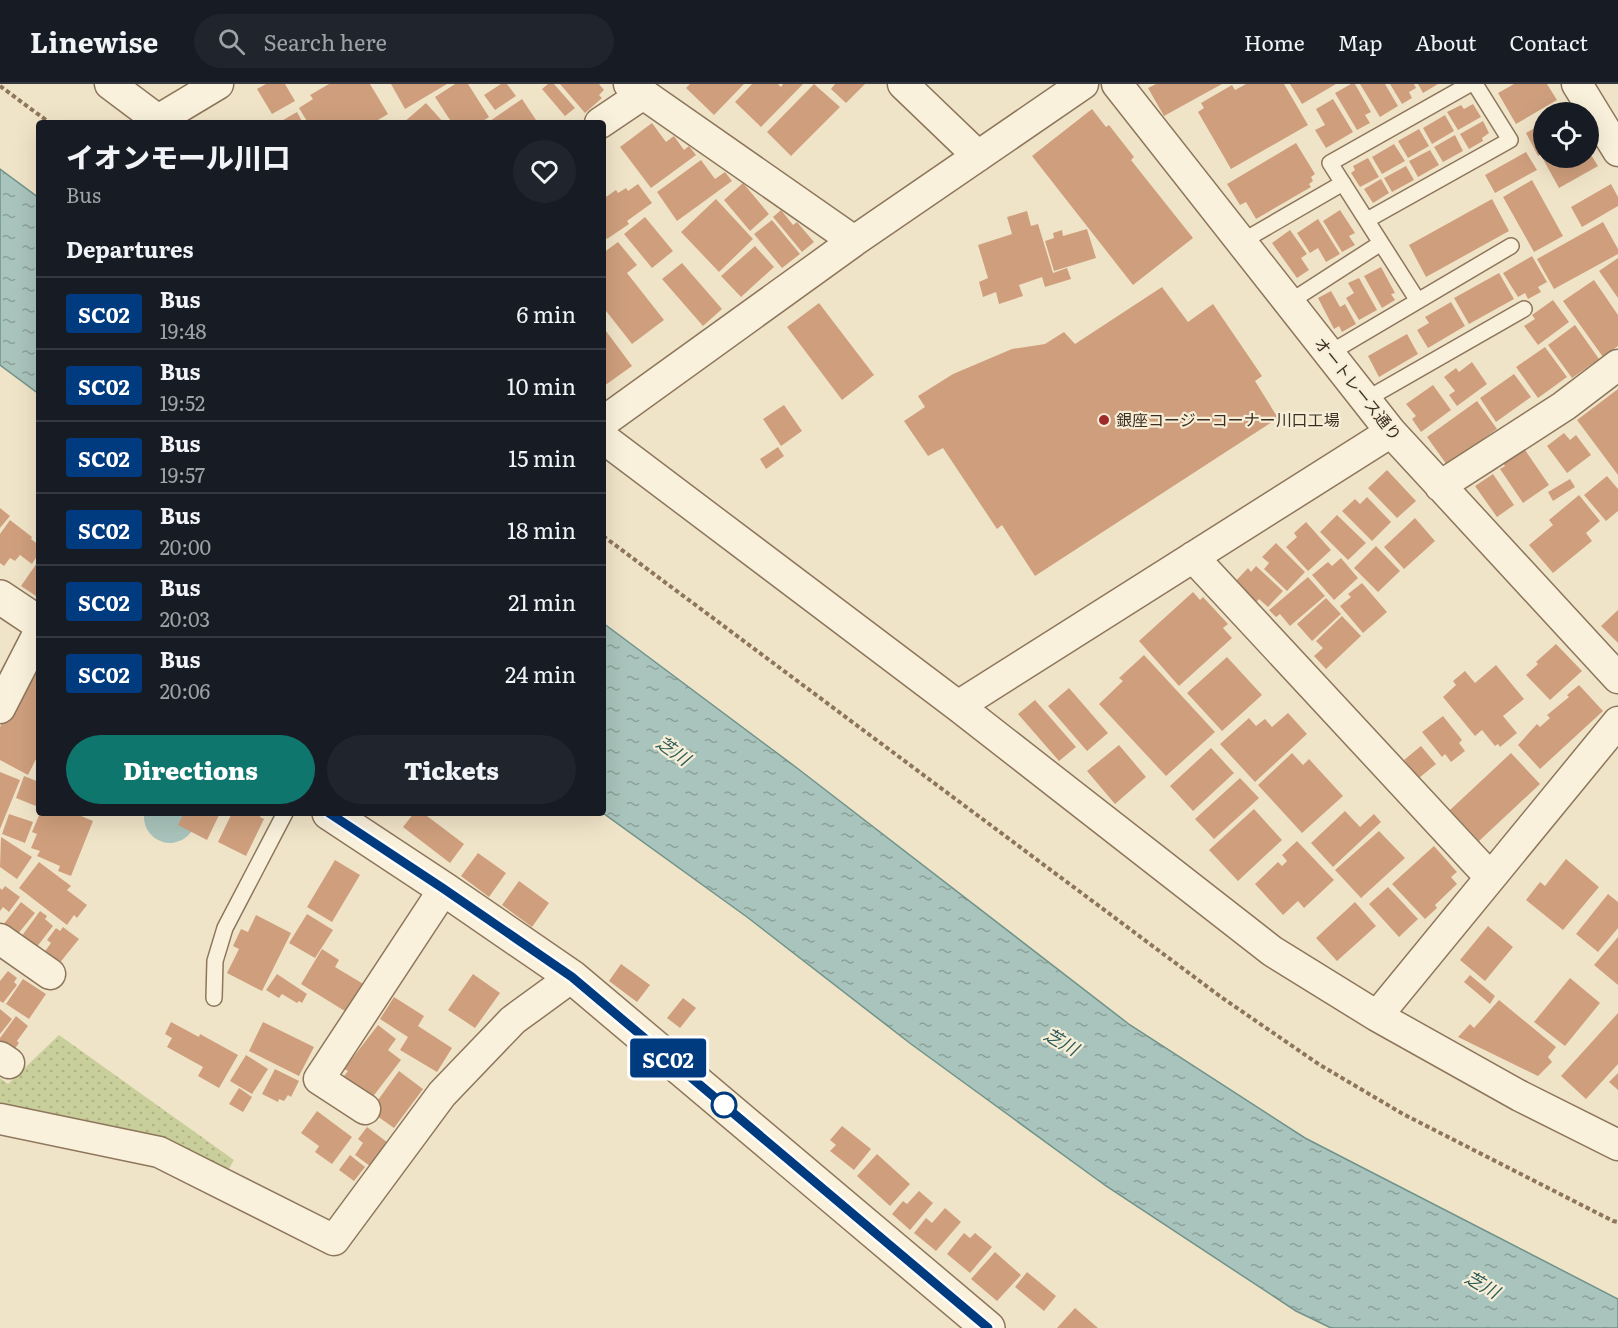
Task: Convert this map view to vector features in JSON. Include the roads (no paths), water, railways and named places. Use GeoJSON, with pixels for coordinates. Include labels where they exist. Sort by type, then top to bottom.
{"type":"FeatureCollection","features":[{"type":"Feature","properties":{"kind":"street"},"geometry":{"type":"LineString","coordinates":[[110,84],[159,120]]}},
{"type":"Feature","properties":{"kind":"street"},"geometry":{"type":"LineString","coordinates":[[162,120],[218,84]]}},
{"type":"Feature","properties":{"kind":"street"},"geometry":{"type":"LineString","coordinates":[[903,84],[978,156]]}},
{"type":"Feature","properties":{"kind":"street"},"geometry":{"type":"LineString","coordinates":[[606,420],[854,241],[1083,84]]}},
{"type":"Feature","properties":{"kind":"street","name":"オートレース通り"},"geometry":{"type":"LineString","coordinates":[[1117,84],[1391,432],[1618,678]]}},
{"type":"Feature","properties":{"kind":"street"},"geometry":{"type":"LineString","coordinates":[[1577,84],[1618,151]]}},
{"type":"Feature","properties":{"kind":"street"},"geometry":{"type":"LineString","coordinates":[[603,120],[636,89],[854,241]]}},
{"type":"Feature","properties":{"kind":"street"},"geometry":{"type":"LineString","coordinates":[[1440,486],[1564,406],[1618,365]]}},
{"type":"Feature","properties":{"kind":"street"},"geometry":{"type":"LineString","coordinates":[[958,706],[1391,432]]}},
{"type":"Feature","properties":{"kind":"street"},"geometry":{"type":"LineString","coordinates":[[606,440],[958,706],[1272,951],[1377,1016],[1520,1096],[1618,1145]]}},
{"type":"Feature","properties":{"kind":"street"},"geometry":{"type":"LineString","coordinates":[[1193,557],[1490,878]]}},
{"type":"Feature","properties":{"kind":"street"},"geometry":{"type":"LineString","coordinates":[[0,597],[36,621]]}},
{"type":"Feature","properties":{"kind":"street"},"geometry":{"type":"LineString","coordinates":[[0,708],[36,638]]}},
{"type":"Feature","properties":{"kind":"street"},"geometry":{"type":"LineString","coordinates":[[1377,1016],[1618,722]]}},
{"type":"Feature","properties":{"kind":"street"},"geometry":{"type":"LineString","coordinates":[[334,816],[572,977],[988,1328]]}},
{"type":"Feature","properties":{"kind":"street"},"geometry":{"type":"LineString","coordinates":[[365,1109],[319,1079],[444,889]]}},
{"type":"Feature","properties":{"kind":"street"},"geometry":{"type":"LineString","coordinates":[[0,939],[50,974]]}},
{"type":"Feature","properties":{"kind":"street"},"geometry":{"type":"LineString","coordinates":[[0,1119],[159,1152],[334,1239],[442,1094],[513,1020],[572,977]]}},
{"type":"Feature","properties":{"kind":"lane"},"geometry":{"type":"LineString","coordinates":[[1418,301],[1330,163],[1470,84]]}},
{"type":"Feature","properties":{"kind":"lane"},"geometry":{"type":"LineString","coordinates":[[1367,220],[1510,140],[1475,84]]}},
{"type":"Feature","properties":{"kind":"lane"},"geometry":{"type":"LineString","coordinates":[[1241,243],[1343,183]]}},
{"type":"Feature","properties":{"kind":"lane"},"geometry":{"type":"LineString","coordinates":[[1288,303],[1381,243]]}},
{"type":"Feature","properties":{"kind":"lane"},"geometry":{"type":"LineString","coordinates":[[1328,354],[1511,246]]}},
{"type":"Feature","properties":{"kind":"lane"},"geometry":{"type":"LineString","coordinates":[[1365,400],[1524,309]]}},
{"type":"Feature","properties":{"kind":"lane"},"geometry":{"type":"LineString","coordinates":[[214,998],[215,961],[225,928],[283,816]]}},
{"type":"Feature","properties":{"kind":"water"},"geometry":{"type":"Polygon","coordinates":[[[0,169],[36,196],[36,392],[0,365],[0,169]]]}},
{"type":"Feature","properties":{"kind":"water","name":"芝川"},"geometry":{"type":"Polygon","coordinates":[[[606,625],[797,768],[1130,1025],[1305,1138],[1618,1299],[1618,1328],[1331,1328],[1296,1311],[1106,1186],[911,1044],[747,917],[606,815],[606,625]]]}},
{"type":"Feature","properties":{"kind":"place","name":"銀座コージーコーナー川口工場"},"geometry":{"type":"Point","coordinates":[1104,420]}}]}
